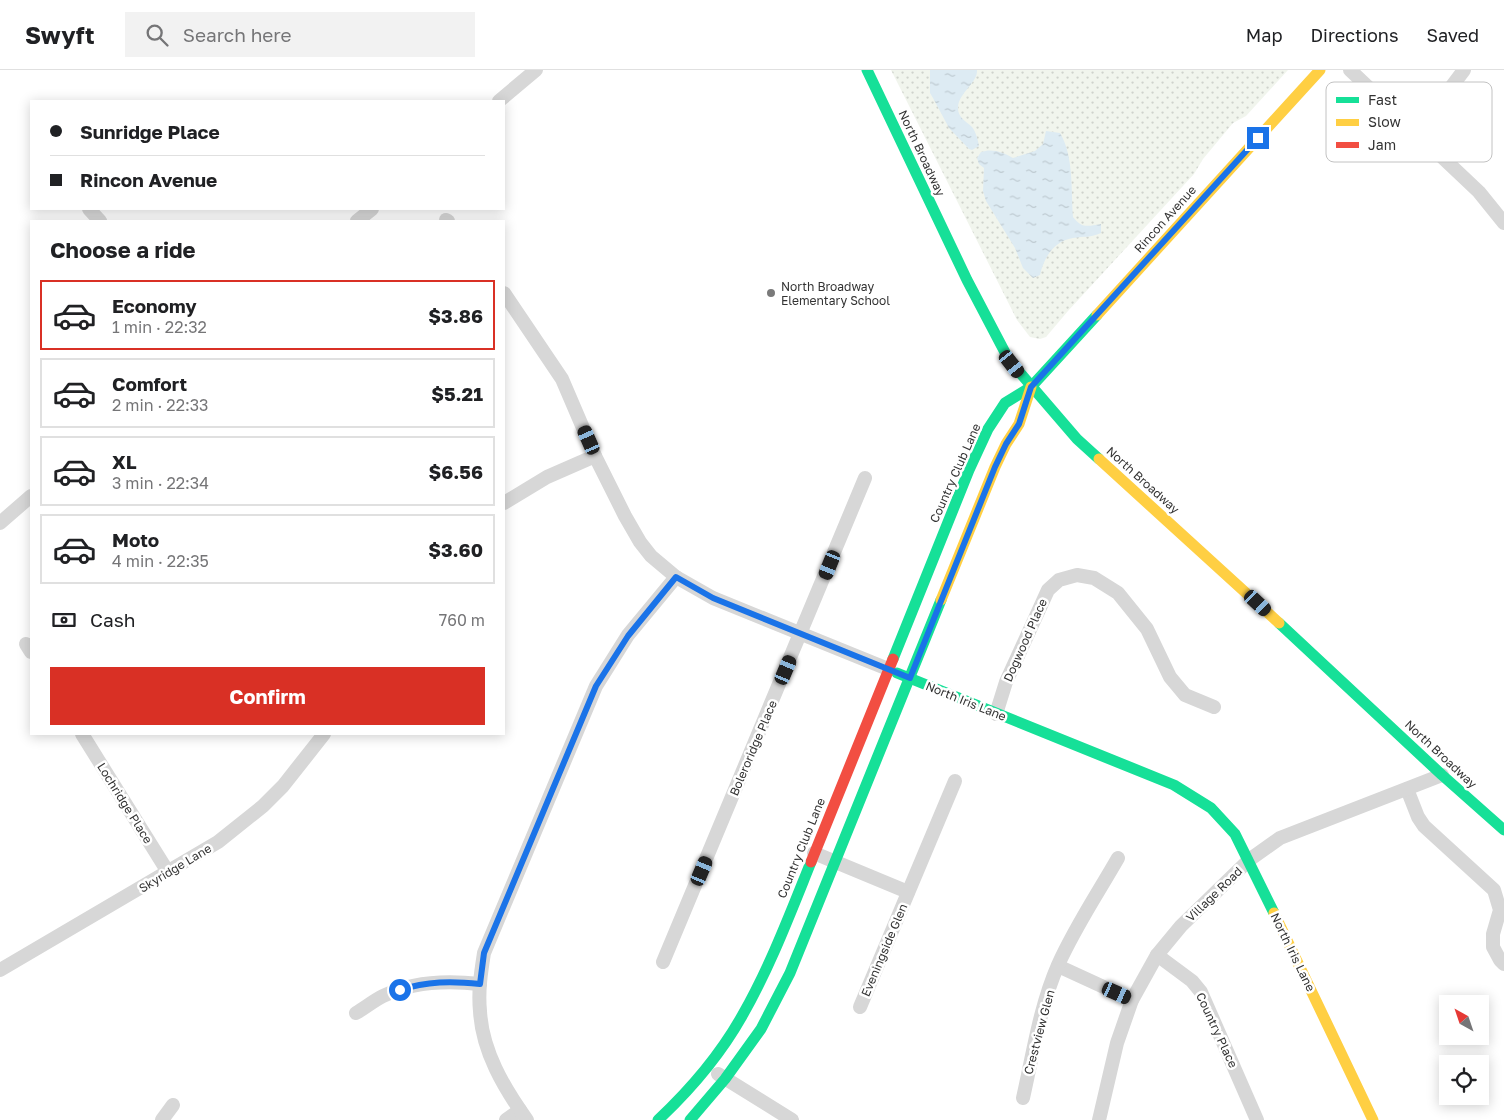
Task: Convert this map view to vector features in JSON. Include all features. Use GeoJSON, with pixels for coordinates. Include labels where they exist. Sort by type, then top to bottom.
{"type":"FeatureCollection","features":[{"type":"Feature","properties":{"kind":"main road","name":"North Broadway"},"geometry":{"type":"LineString","coordinates":[[867,70],[967,280],[1009,360],[1031,387],[1077,439],[1229,576],[1442,775],[1504,830]]}},
{"type":"Feature","properties":{"kind":"main road","name":"Rincon Avenue"},"geometry":{"type":"LineString","coordinates":[[1031,387],[1320,70]]}},
{"type":"Feature","properties":{"kind":"main road","name":"Country Club Lane"},"geometry":{"type":"LineString","coordinates":[[658,1120],[708,1066],[735,1029],[756,992],[777,945],[969,470],[988,429],[1004,403],[1031,387]]}},
{"type":"Feature","properties":{"kind":"main road"},"geometry":{"type":"LineString","coordinates":[[690,1120],[725,1079],[761,1029],[790,974],[995,467],[1006,444],[1019,424],[1031,387]]}},
{"type":"Feature","properties":{"kind":"main road","name":"North Iris Lane"},"geometry":{"type":"LineString","coordinates":[[888,669],[1174,785],[1211,808],[1235,834],[1249,860],[1373,1120]]}},
{"type":"Feature","properties":{"kind":"street"},"geometry":{"type":"LineString","coordinates":[[500,100],[536,70]]}},
{"type":"Feature","properties":{"kind":"street"},"geometry":{"type":"LineString","coordinates":[[1350,70],[1363,82]]}},
{"type":"Feature","properties":{"kind":"street"},"geometry":{"type":"LineString","coordinates":[[1455,82],[1464,70]]}},
{"type":"Feature","properties":{"kind":"street"},"geometry":{"type":"LineString","coordinates":[[1448,162],[1479,192],[1503,220]]}},
{"type":"Feature","properties":{"kind":"street"},"geometry":{"type":"LineString","coordinates":[[90,210],[99,220]]}},
{"type":"Feature","properties":{"kind":"street"},"geometry":{"type":"LineString","coordinates":[[358,220],[371,210]]}},
{"type":"Feature","properties":{"kind":"street","name":"North Iris Lane"},"geometry":{"type":"LineString","coordinates":[[505,294],[562,379],[625,516],[640,542],[651,556],[676,577],[713,598],[888,669]]}},
{"type":"Feature","properties":{"kind":"street"},"geometry":{"type":"LineString","coordinates":[[505,502],[548,477],[596,456]]}},
{"type":"Feature","properties":{"kind":"street","name":"Boleroridge Place"},"geometry":{"type":"LineString","coordinates":[[663,962],[865,478]]}},
{"type":"Feature","properties":{"kind":"street"},"geometry":{"type":"LineString","coordinates":[[0,523],[30,497]]}},
{"type":"Feature","properties":{"kind":"street","name":"Dogwood Place"},"geometry":{"type":"LineString","coordinates":[[996,714],[1006,682],[1048,590],[1058,580],[1077,575],[1094,578],[1118,593],[1147,629],[1170,677],[1185,695],[1214,707]]}},
{"type":"Feature","properties":{"kind":"street"},"geometry":{"type":"LineString","coordinates":[[506,1120],[523,1115],[500,1078],[485,1042],[480,1012],[480,984],[484,953],[596,686],[628,636],[676,577]]}},
{"type":"Feature","properties":{"kind":"street","name":"Lochridge Place"},"geometry":{"type":"LineString","coordinates":[[83,735],[168,872]]}},
{"type":"Feature","properties":{"kind":"street","name":"Skyridge Lane"},"geometry":{"type":"LineString","coordinates":[[0,970],[218,842],[263,806],[283,786],[323,735]]}},
{"type":"Feature","properties":{"kind":"street","name":"Village Road"},"geometry":{"type":"LineString","coordinates":[[1099,1120],[1117,1043],[1132,1000],[1157,954],[1181,926],[1249,860],[1280,838],[1442,775]]}},
{"type":"Feature","properties":{"kind":"street","name":"Eveningside Glen"},"geometry":{"type":"LineString","coordinates":[[860,1008],[955,781]]}},
{"type":"Feature","properties":{"kind":"street"},"geometry":{"type":"LineString","coordinates":[[1407,789],[1418,817],[1424,826],[1494,890],[1500,910],[1493,934],[1493,947],[1504,964]]}},
{"type":"Feature","properties":{"kind":"street","name":"Eveningside Glen"},"geometry":{"type":"LineString","coordinates":[[814,853],[908,892]]}},
{"type":"Feature","properties":{"kind":"street","name":"Crestview Glen"},"geometry":{"type":"LineString","coordinates":[[1023,1098],[1044,1008],[1058,966],[1070,940],[1118,858]]}},
{"type":"Feature","properties":{"kind":"street","name":"Country Place"},"geometry":{"type":"LineString","coordinates":[[1157,954],[1192,981],[1201,992],[1257,1120]]}},
{"type":"Feature","properties":{"kind":"street"},"geometry":{"type":"LineString","coordinates":[[1058,966],[1132,1000]]}},
{"type":"Feature","properties":{"kind":"street"},"geometry":{"type":"LineString","coordinates":[[356,1013],[384,996],[416,984],[450,981],[480,984]]}},
{"type":"Feature","properties":{"kind":"street"},"geometry":{"type":"LineString","coordinates":[[708,1066],[788,1119]]}},
{"type":"Feature","properties":{"kind":"street"},"geometry":{"type":"LineString","coordinates":[[162,1120],[174,1105]]}},
{"type":"Feature","properties":{"kind":"shaded area"},"geometry":{"type":"Polygon","coordinates":[[[891,70],[1288,70],[1246,116],[1233,123],[1203,159],[1194,174],[1046,337],[1040,339],[1030,337],[1017,320],[891,70]]]}},
{"type":"Feature","properties":{"kind":"water"},"geometry":{"type":"Polygon","coordinates":[[[930,70],[977,70],[974,79],[961,98],[958,111],[961,117],[975,131],[979,146],[972,150],[969,149],[949,128],[930,93],[930,70]]]}},
{"type":"Feature","properties":{"kind":"water"},"geometry":{"type":"Polygon","coordinates":[[[1046,131],[1060,133],[1068,152],[1073,217],[1082,225],[1101,224],[1101,233],[1073,238],[1055,246],[1047,256],[1040,275],[1033,278],[1023,268],[1015,248],[986,201],[983,191],[984,168],[979,164],[977,158],[981,152],[989,150],[997,151],[1013,158],[1035,151],[1043,144],[1046,131]]]}},
{"type":"Feature","properties":{"kind":"traffic: fast"},"geometry":{"type":"LineString","coordinates":[[867,70],[967,280],[1009,360],[1077,439],[1099,459]]}},
{"type":"Feature","properties":{"kind":"traffic: fast"},"geometry":{"type":"LineString","coordinates":[[893,659],[969,470],[988,429],[1005,403],[1031,387],[1097,315]]}},
{"type":"Feature","properties":{"kind":"traffic: fast"},"geometry":{"type":"LineString","coordinates":[[690,1120],[725,1079],[761,1029],[790,973],[941,600]]}},
{"type":"Feature","properties":{"kind":"traffic: fast"},"geometry":{"type":"LineString","coordinates":[[1279,623],[1442,775],[1504,830]]}},
{"type":"Feature","properties":{"kind":"traffic: fast"},"geometry":{"type":"LineString","coordinates":[[897,673],[1174,785],[1211,808],[1235,834],[1274,913]]}},
{"type":"Feature","properties":{"kind":"traffic: fast"},"geometry":{"type":"LineString","coordinates":[[658,1120],[704,1071],[742,1016],[771,959],[811,862]]}},
{"type":"Feature","properties":{"kind":"traffic: slow"},"geometry":{"type":"LineString","coordinates":[[1097,315],[1320,70]]}},
{"type":"Feature","properties":{"kind":"traffic: slow"},"geometry":{"type":"LineString","coordinates":[[941,600],[995,467],[1006,444],[1019,424],[1031,387]]}},
{"type":"Feature","properties":{"kind":"traffic: slow"},"geometry":{"type":"LineString","coordinates":[[1099,459],[1279,623]]}},
{"type":"Feature","properties":{"kind":"traffic: slow"},"geometry":{"type":"LineString","coordinates":[[1274,913],[1373,1120]]}},
{"type":"Feature","properties":{"kind":"traffic: jam"},"geometry":{"type":"LineString","coordinates":[[811,862],[893,659]]}},
{"type":"Feature","properties":{"kind":"place","name":"North Broadway Elementary School"},"geometry":{"type":"Point","coordinates":[771,293]}},
{"type":"Feature","properties":{"kind":"route"},"geometry":{"type":"LineString","coordinates":[[400,990],[416,984],[450,981],[480,984],[484,953],[596,686],[628,636],[676,577],[713,598],[910,678],[995,467],[1006,444],[1019,424],[1031,387],[1258,138]]}}]}
